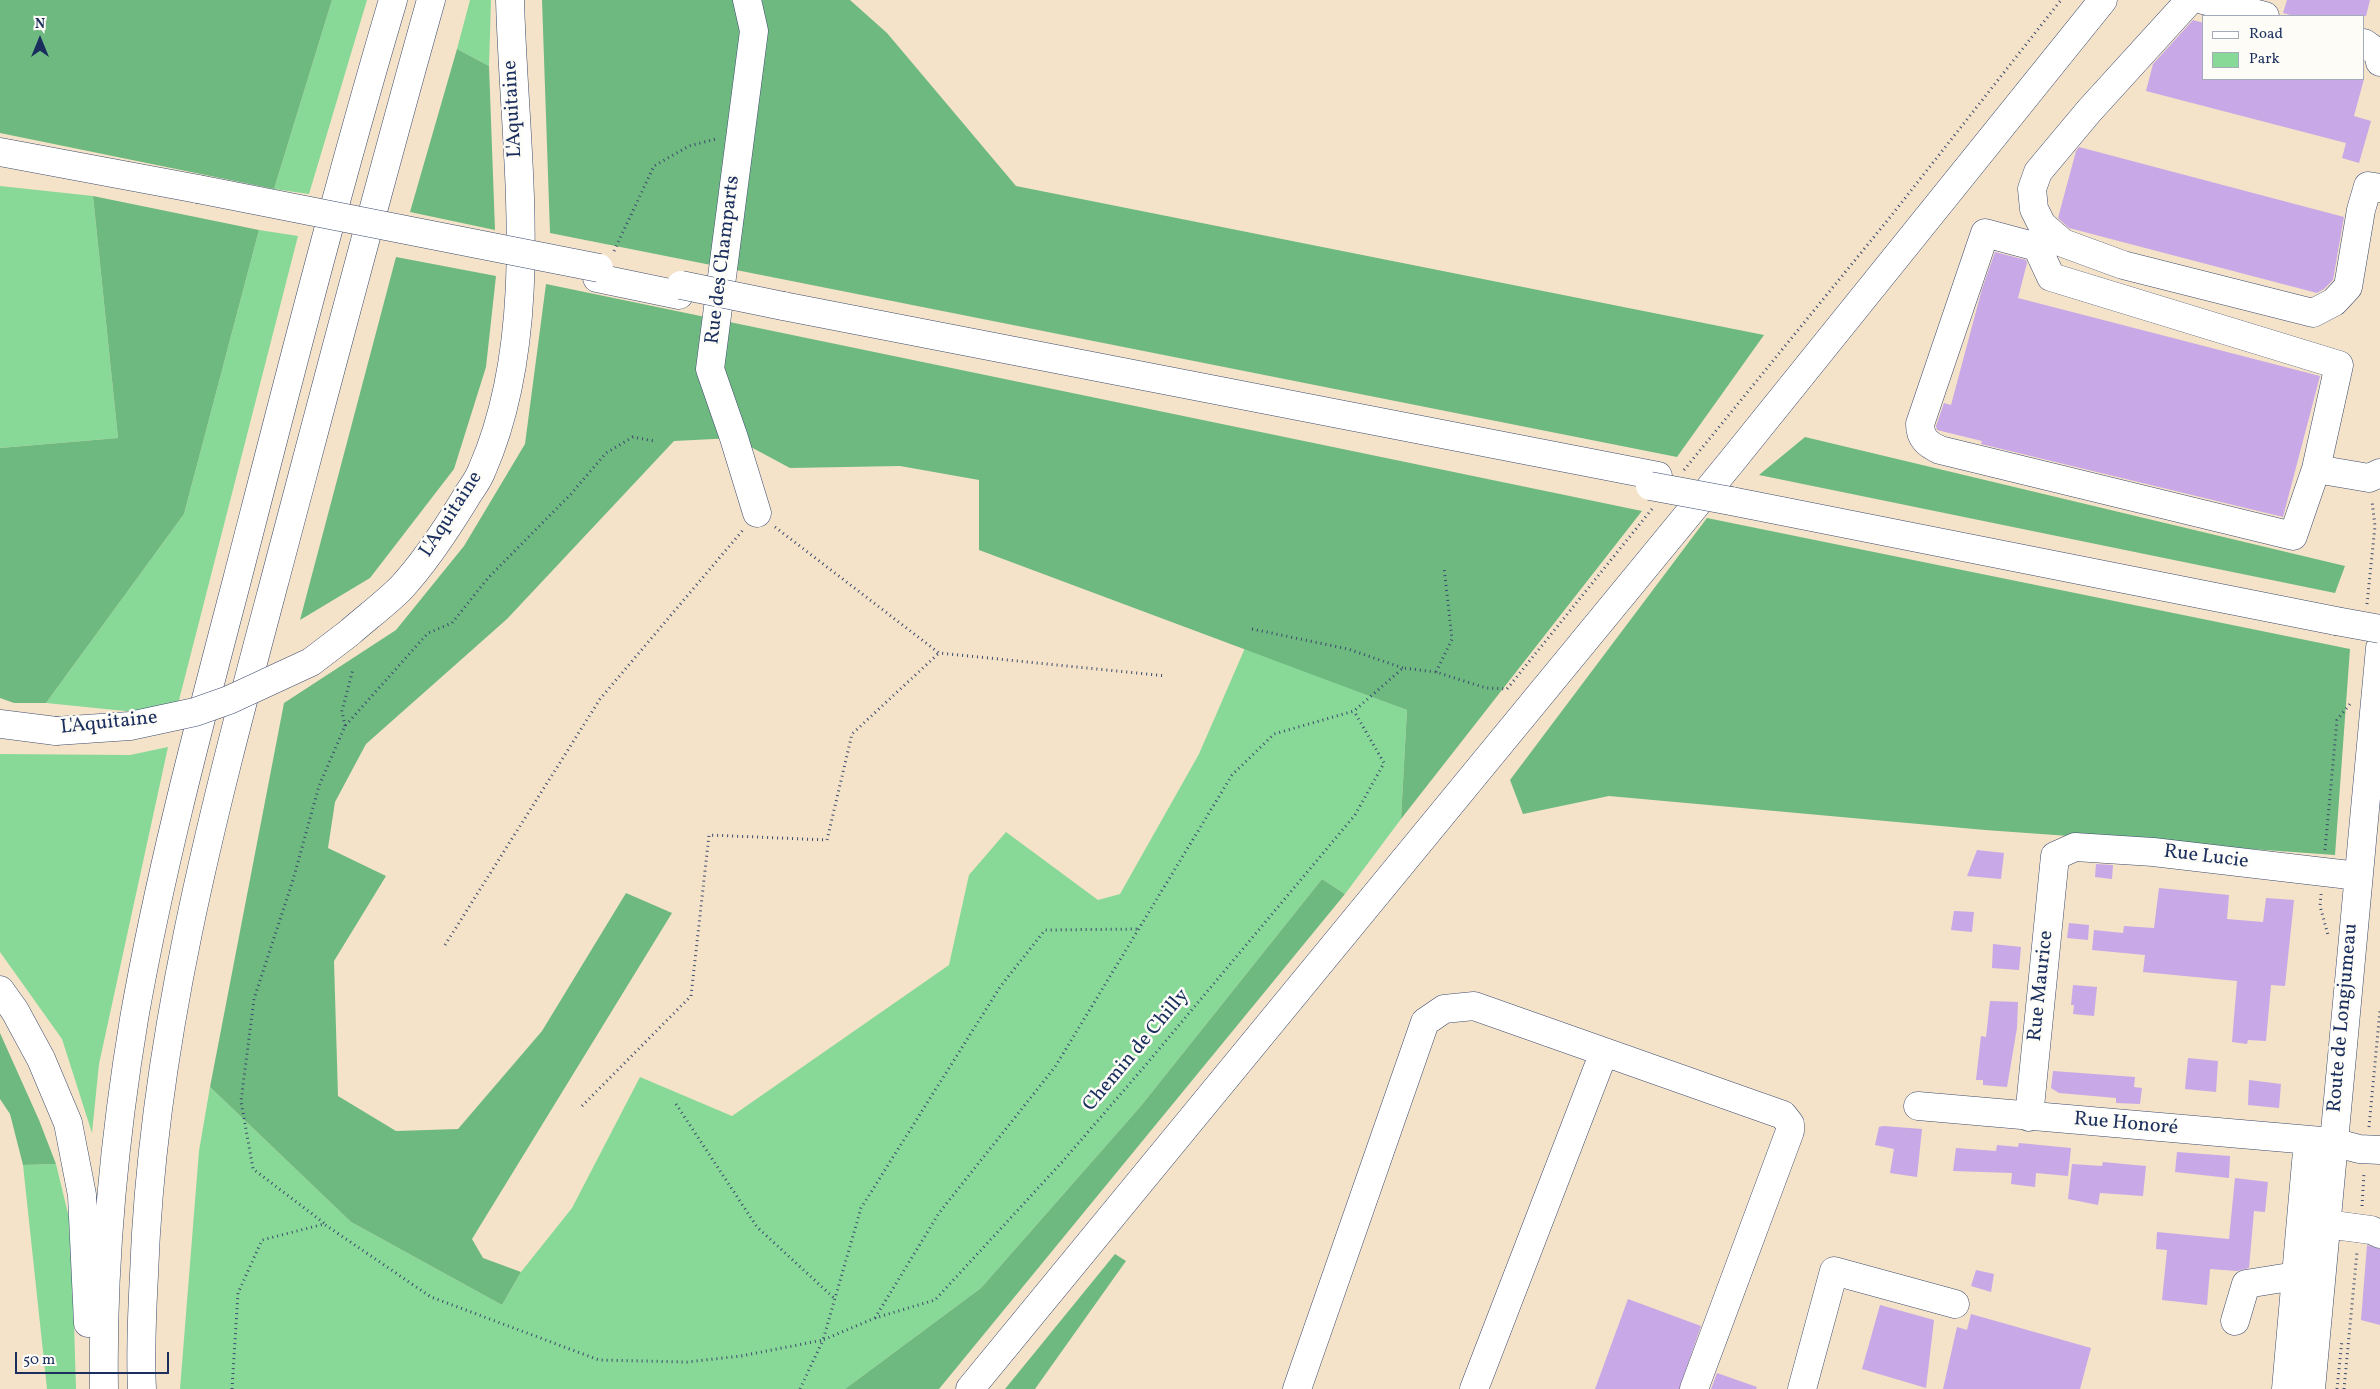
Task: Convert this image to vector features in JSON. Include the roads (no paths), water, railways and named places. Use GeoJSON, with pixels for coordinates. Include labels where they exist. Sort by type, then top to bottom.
{"type":"FeatureCollection","features":[{"type":"Feature","properties":{"kind":"main road"},"geometry":{"type":"LineString","coordinates":[[104,1388],[110,1232],[118,1135],[134,1019],[160,886],[209,687],[348,153],[393,0]]}},
{"type":"Feature","properties":{"kind":"main road"},"geometry":{"type":"LineString","coordinates":[[142,1389],[145,1230],[153,1139],[169,1026],[196,889],[243,701],[389,148],[431,0]]}},
{"type":"Feature","properties":{"kind":"main road","name":"L'Aquitaine"},"geometry":{"type":"LineString","coordinates":[[0,724],[56,731],[130,726],[196,712],[230,700],[311,662],[349,633],[401,588],[457,512],[482,472],[495,436],[507,392],[521,288],[510,0]]}},
{"type":"Feature","properties":{"kind":"main road","name":"Rue des Champarts"},"geometry":{"type":"LineString","coordinates":[[747,0],[754,31],[710,369],[757,513]]}},
{"type":"Feature","properties":{"kind":"main road"},"geometry":{"type":"LineString","coordinates":[[970,1389],[1732,460],[2103,0]]}},
{"type":"Feature","properties":{"kind":"main road"},"geometry":{"type":"LineString","coordinates":[[2190,0],[2089,111],[2038,172],[2032,190],[2034,209],[2042,225],[2063,243],[2123,265],[2313,312],[2334,302],[2348,287],[2361,210],[2368,186],[2380,188]]}},
{"type":"Feature","properties":{"kind":"main road"},"geometry":{"type":"LineString","coordinates":[[2203,0],[2261,15]]}},
{"type":"Feature","properties":{"kind":"main road"},"geometry":{"type":"LineString","coordinates":[[2365,43],[2378,53],[2380,62]]}},
{"type":"Feature","properties":{"kind":"main road"},"geometry":{"type":"LineString","coordinates":[[0,152],[197,194],[603,266],[680,290],[1660,486],[1734,497],[2336,615],[2376,620]]}},
{"type":"Feature","properties":{"kind":"main road"},"geometry":{"type":"LineString","coordinates":[[0,171],[197,194]]}},
{"type":"Feature","properties":{"kind":"main road"},"geometry":{"type":"LineString","coordinates":[[1985,233],[2037,247],[2051,277],[2339,365],[2316,470],[2294,536],[1940,450],[1929,445],[1920,434],[1920,424],[1985,233]]}},
{"type":"Feature","properties":{"kind":"main road"},"geometry":{"type":"LineString","coordinates":[[2316,470],[2374,475]]}},
{"type":"Feature","properties":{"kind":"main road","name":"Route de Longjumeau"},"geometry":{"type":"LineString","coordinates":[[2311,1389],[2309,1278],[2326,1224],[2321,1141],[2366,866],[2380,648]]}},
{"type":"Feature","properties":{"kind":"main road","name":"Rue Lucie"},"geometry":{"type":"LineString","coordinates":[[2055,856],[2075,847],[2153,852],[2323,871],[2366,866]]}},
{"type":"Feature","properties":{"kind":"main road","name":"Rue Maurice"},"geometry":{"type":"LineString","coordinates":[[2030,1117],[2055,856]]}},
{"type":"Feature","properties":{"kind":"main road"},"geometry":{"type":"LineString","coordinates":[[0,990],[14,1010],[41,1059],[68,1123],[82,1195],[88,1286],[88,1355],[104,1388]]}},
{"type":"Feature","properties":{"kind":"main road"},"geometry":{"type":"LineString","coordinates":[[1298,1389],[1425,1022],[1444,1009],[1474,1006],[1783,1115],[1790,1124],[1790,1131],[1694,1389]]}},
{"type":"Feature","properties":{"kind":"main road"},"geometry":{"type":"LineString","coordinates":[[1474,1389],[1604,1052]]}},
{"type":"Feature","properties":{"kind":"main road","name":"Rue Honoré"},"geometry":{"type":"LineString","coordinates":[[1918,1106],[2321,1141],[2373,1150]]}},
{"type":"Feature","properties":{"kind":"main road"},"geometry":{"type":"LineString","coordinates":[[2286,1389],[2309,1278],[2321,1141]]}},
{"type":"Feature","properties":{"kind":"main road"},"geometry":{"type":"LineString","coordinates":[[2326,1224],[2370,1232]]}},
{"type":"Feature","properties":{"kind":"main road"},"geometry":{"type":"LineString","coordinates":[[1802,1389],[1834,1271],[1955,1304]]}},
{"type":"Feature","properties":{"kind":"main road"},"geometry":{"type":"LineString","coordinates":[[2234,1321],[2246,1284],[2309,1278]]}}]}
